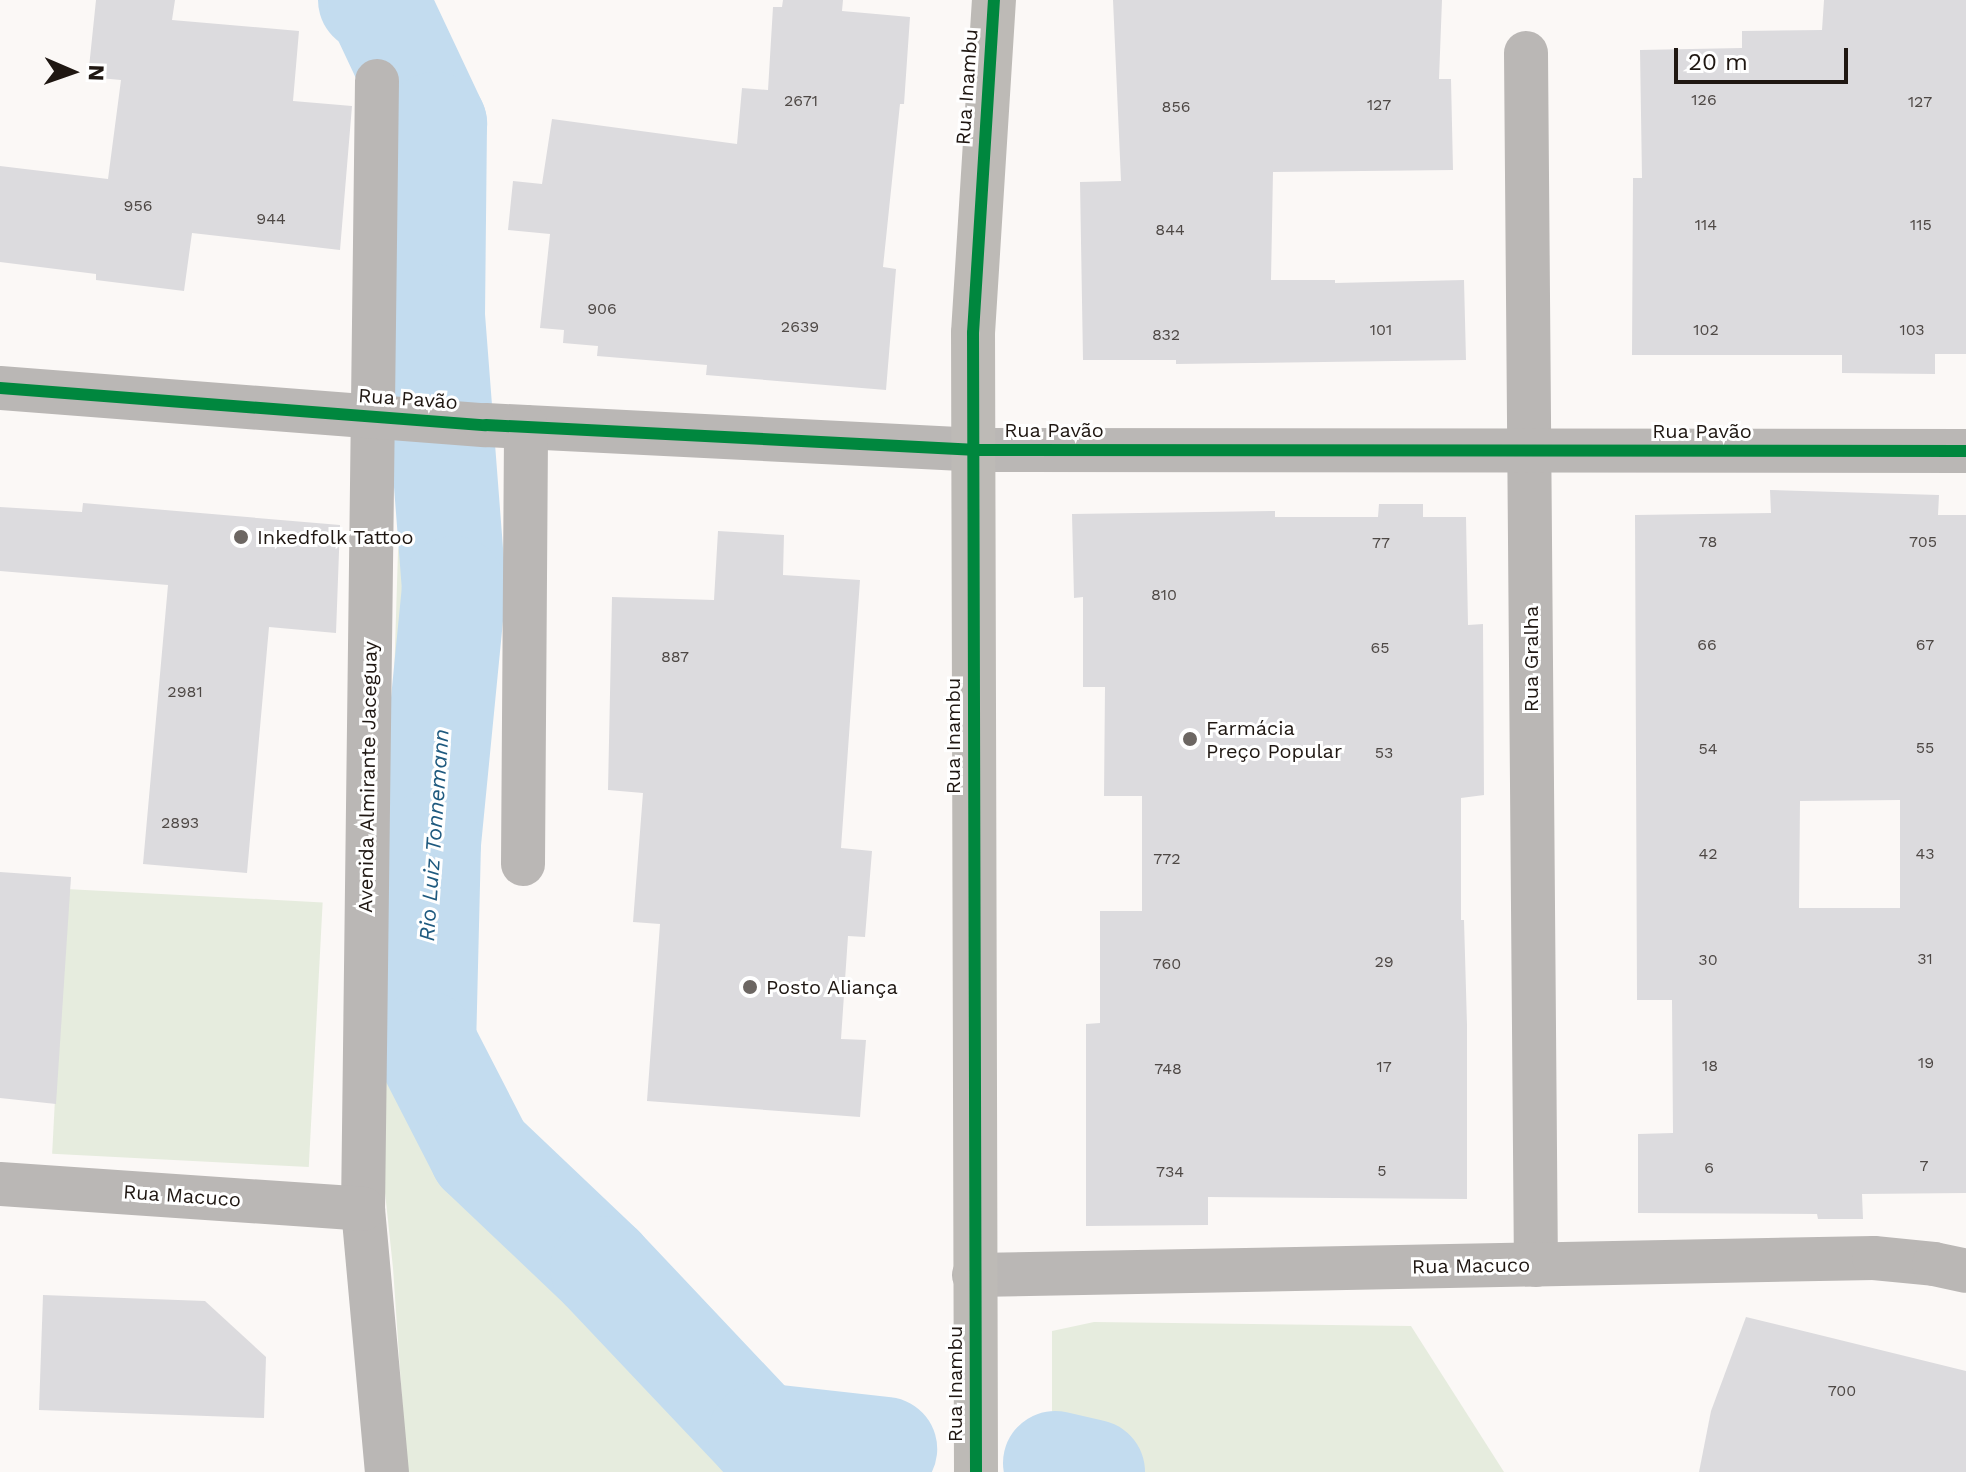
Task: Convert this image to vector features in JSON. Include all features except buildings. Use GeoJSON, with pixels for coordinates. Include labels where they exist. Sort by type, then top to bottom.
{"type":"FeatureCollection","features":[{"type":"Feature","properties":{"kind":"main road","name":"Rua Inambu"},"geometry":{"type":"LineString","coordinates":[[976,1472],[972,450],[978,208],[994,0]]}},
{"type":"Feature","properties":{"kind":"street","name":"Rua Gralha"},"geometry":{"type":"LineString","coordinates":[[1526,53],[1536,1265]]}},
{"type":"Feature","properties":{"kind":"street","name":"Avenida Almirante Jaceguay"},"geometry":{"type":"LineString","coordinates":[[377,81],[388,417],[363,1209],[387,1472]]}},
{"type":"Feature","properties":{"kind":"street","name":"Rua Pavão"},"geometry":{"type":"LineString","coordinates":[[0,388],[506,426],[972,450],[1966,451]]}},
{"type":"Feature","properties":{"kind":"street"},"geometry":{"type":"LineString","coordinates":[[506,426],[523,864]]}},
{"type":"Feature","properties":{"kind":"street","name":"Rua Macuco"},"geometry":{"type":"LineString","coordinates":[[0,1184],[363,1209]]}},
{"type":"Feature","properties":{"kind":"street","name":"Rua Macuco"},"geometry":{"type":"LineString","coordinates":[[974,1275],[1874,1258],[1934,1264],[1966,1271]]}},
{"type":"Feature","properties":{"kind":"shaded area"},"geometry":{"type":"Polygon","coordinates":[[[433,466],[467,475],[469,547],[457,877],[446,942],[441,1017],[469,1104],[543,1175],[576,1215],[628,1246],[656,1254],[724,1326],[743,1367],[807,1400],[851,1408],[902,1426],[921,1472],[407,1472],[393,1268],[372,1070],[394,680],[398,551],[409,494],[433,466]]]}},
{"type":"Feature","properties":{"kind":"shaded area"},"geometry":{"type":"Polygon","coordinates":[[[66,889],[323,902],[309,1167],[52,1154],[66,889]]]}},
{"type":"Feature","properties":{"kind":"shaded area"},"geometry":{"type":"Polygon","coordinates":[[[1094,1322],[1411,1326],[1504,1472],[1052,1472],[1052,1331],[1094,1322]]]}},
{"type":"Feature","properties":{"kind":"waterway","name":"Rio Luiz Tonnemann"},"geometry":{"type":"LineString","coordinates":[[370,0],[379,5],[435,124],[433,316],[454,588],[429,843],[424,1042],[481,1153],[602,1268],[760,1435],[885,1449]]}},
{"type":"Feature","properties":{"kind":"waterway","name":"Rio Luiz Tonnemann"},"geometry":{"type":"LineString","coordinates":[[1055,1463],[1093,1472]]}},
{"type":"Feature","properties":{"kind":"cycle path"},"geometry":{"type":"LineString","coordinates":[[976,1472],[973,333],[994,0]]}},
{"type":"Feature","properties":{"kind":"cycle path"},"geometry":{"type":"LineString","coordinates":[[0,388],[486,425],[972,450],[1966,451]]}},
{"type":"Feature","properties":{"kind":"place","name":"Inkedfolk Tattoo"},"geometry":{"type":"Point","coordinates":[241,537]}},
{"type":"Feature","properties":{"kind":"place","name":"Farmácia Preço Popular"},"geometry":{"type":"Point","coordinates":[1190,739]}},
{"type":"Feature","properties":{"kind":"place","name":"Posto Aliança"},"geometry":{"type":"Point","coordinates":[750,987]}}]}
